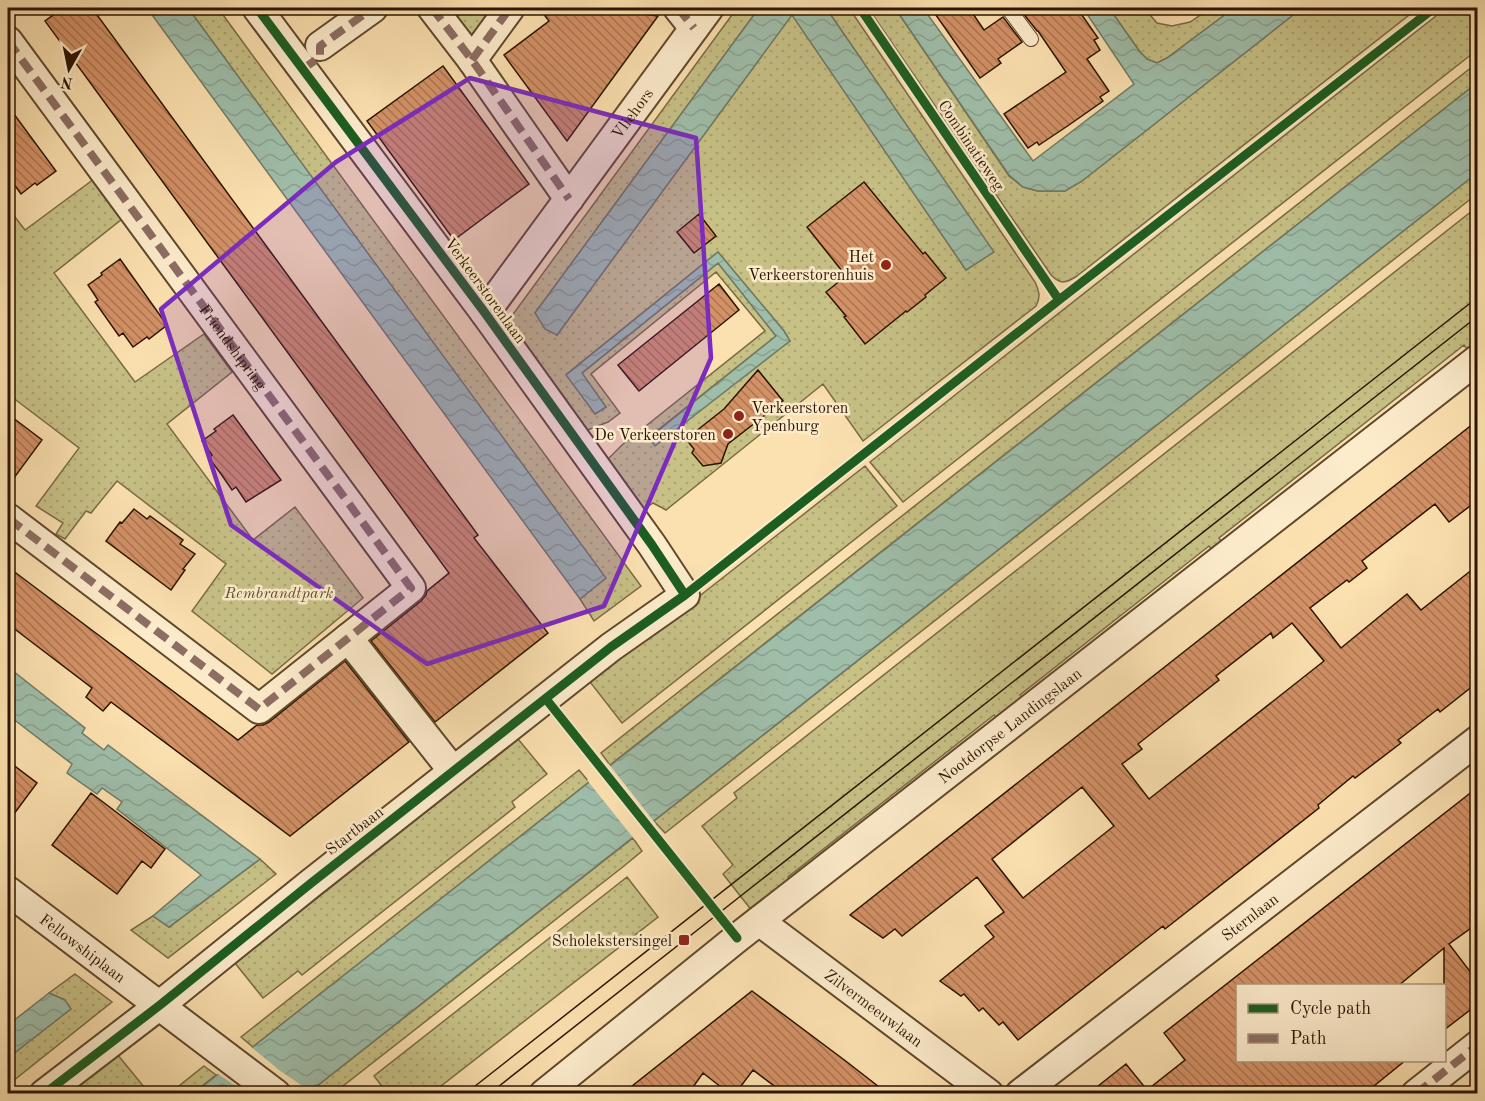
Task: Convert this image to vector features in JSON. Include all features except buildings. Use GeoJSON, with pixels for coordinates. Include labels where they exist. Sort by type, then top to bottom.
{"type":"FeatureCollection","features":[{"type":"Feature","properties":{"kind":"street","name":"Verkeerstorenlaan"},"geometry":{"type":"LineString","coordinates":[[257,8],[485,313],[658,554],[685,596]]}},
{"type":"Feature","properties":{"kind":"street"},"geometry":{"type":"LineString","coordinates":[[320,46],[373,8]]}},
{"type":"Feature","properties":{"kind":"street"},"geometry":{"type":"LineString","coordinates":[[432,8],[472,60],[568,199]]}},
{"type":"Feature","properties":{"kind":"street"},"geometry":{"type":"LineString","coordinates":[[472,60],[510,8]]}},
{"type":"Feature","properties":{"kind":"street","name":"Vliehors"},"geometry":{"type":"LineString","coordinates":[[485,313],[568,199],[693,14]]}},
{"type":"Feature","properties":{"kind":"street","name":"Friendshipring"},"geometry":{"type":"LineString","coordinates":[[8,41],[411,588],[259,709],[8,518]]}},
{"type":"Feature","properties":{"kind":"street","name":"Nootdorpse Landingslaan"},"geometry":{"type":"LineString","coordinates":[[544,1094],[759,921],[1478,359]]}},
{"type":"Feature","properties":{"kind":"street","name":"Startbaan"},"geometry":{"type":"LineString","coordinates":[[44,1094],[160,1005],[611,647],[685,596]]}},
{"type":"Feature","properties":{"kind":"street"},"geometry":{"type":"LineString","coordinates":[[348,638],[453,771]]}},
{"type":"Feature","properties":{"kind":"street","name":"Sternlaan"},"geometry":{"type":"LineString","coordinates":[[1020,1094],[1478,740]]}},
{"type":"Feature","properties":{"kind":"street","name":"Fellowshiplaan"},"geometry":{"type":"LineString","coordinates":[[8,891],[160,1005]]}},
{"type":"Feature","properties":{"kind":"street","name":"Zilvermeeuwlaan"},"geometry":{"type":"LineString","coordinates":[[759,921],[989,1094]]}},
{"type":"Feature","properties":{"kind":"street"},"geometry":{"type":"LineString","coordinates":[[160,1005],[276,1094]]}},
{"type":"Feature","properties":{"kind":"street"},"geometry":{"type":"LineString","coordinates":[[1416,1094],[1478,1045]]}},
{"type":"Feature","properties":{"kind":"lane"},"geometry":{"type":"LineString","coordinates":[[1008,8],[1031,39]]}},
{"type":"Feature","properties":{"kind":"highlighted area"},"geometry":{"type":"Polygon","coordinates":[[[470,78],[696,138],[711,358],[604,606],[427,664],[231,525],[161,309],[336,162],[470,78]]]}},
{"type":"Feature","properties":{"kind":"green space"},"geometry":{"type":"Polygon","coordinates":[[[188,8],[218,8],[641,586],[594,621],[580,599],[605,578],[188,8]]]}},
{"type":"Feature","properties":{"kind":"green space"},"geometry":{"type":"Polygon","coordinates":[[[450,8],[501,8],[475,42],[450,8]]]}},
{"type":"Feature","properties":{"kind":"green space"},"geometry":{"type":"Polygon","coordinates":[[[737,8],[759,8],[535,313],[557,335],[792,14],[966,270],[993,252],[826,8],[849,8],[1035,282],[1039,294],[1036,306],[863,441],[823,384],[666,510],[653,503],[643,510],[607,460],[622,445],[765,331],[716,272],[591,374],[620,413],[608,422],[585,431],[510,324],[511,317],[737,8]],[[718,252],[567,374],[595,414],[606,407],[581,374],[718,263],[776,336],[649,437],[790,341],[718,252]]]}},
{"type":"Feature","properties":{"kind":"green space"},"geometry":{"type":"Polygon","coordinates":[[[868,8],[895,8],[1009,176],[1023,187],[1038,191],[1065,191],[1082,181],[1302,8],[1418,8],[1077,276],[1064,282],[1051,275],[868,8]]]}},
{"type":"Feature","properties":{"kind":"green space"},"geometry":{"type":"Polygon","coordinates":[[[1109,8],[1144,8],[1157,23],[1172,26],[1190,22],[1211,8],[1234,8],[1157,63],[1147,59],[1140,52],[1109,8]]]}},
{"type":"Feature","properties":{"kind":"green space"},"geometry":{"type":"Polygon","coordinates":[[[1446,8],[1477,8],[1477,50],[903,502],[870,462],[1446,8]]]}},
{"type":"Feature","properties":{"kind":"green space"},"geometry":{"type":"Polygon","coordinates":[[[1477,63],[1477,83],[610,765],[601,753],[1477,63]]]}},
{"type":"Feature","properties":{"kind":"green space"},"geometry":{"type":"Polygon","coordinates":[[[1477,173],[1477,194],[665,833],[654,821],[1477,173]]]}},
{"type":"Feature","properties":{"kind":"green space","name":"Rembrandtpark"},"geometry":{"type":"Polygon","coordinates":[[[94,179],[122,219],[54,273],[135,382],[204,334],[232,372],[167,424],[253,540],[295,507],[363,598],[272,674],[192,611],[226,564],[117,481],[91,513],[86,511],[65,539],[56,534],[63,523],[36,506],[79,448],[8,394],[8,208],[25,230],[94,179]]]}},
{"type":"Feature","properties":{"kind":"green space"},"geometry":{"type":"Polygon","coordinates":[[[1477,207],[1477,348],[1470,353],[1464,345],[1219,538],[1225,547],[1215,554],[1209,546],[1020,695],[1026,703],[1001,723],[994,715],[788,877],[794,886],[756,916],[723,874],[733,865],[702,826],[737,798],[734,793],[1477,207]]]}},
{"type":"Feature","properties":{"kind":"green space"},"geometry":{"type":"Polygon","coordinates":[[[865,466],[897,506],[622,723],[590,682],[865,466]]]}},
{"type":"Feature","properties":{"kind":"green space"},"geometry":{"type":"Polygon","coordinates":[[[518,739],[547,774],[512,802],[515,807],[302,975],[298,971],[263,998],[235,963],[518,739]]]}},
{"type":"Feature","properties":{"kind":"green space"},"geometry":{"type":"Polygon","coordinates":[[[579,770],[589,782],[253,1047],[241,1037],[579,770]]]}},
{"type":"Feature","properties":{"kind":"green space"},"geometry":{"type":"Polygon","coordinates":[[[633,838],[642,851],[624,866],[334,1093],[317,1093],[312,1090],[633,838]]]}},
{"type":"Feature","properties":{"kind":"green space"},"geometry":{"type":"Polygon","coordinates":[[[260,859],[276,874],[168,958],[131,930],[153,916],[169,927],[260,859]]]}},
{"type":"Feature","properties":{"kind":"green space"},"geometry":{"type":"Polygon","coordinates":[[[627,877],[658,917],[432,1093],[387,1093],[374,1076],[627,877]]]}},
{"type":"Feature","properties":{"kind":"green space"},"geometry":{"type":"Polygon","coordinates":[[[75,974],[112,1002],[8,1085],[8,1058],[70,1009],[65,1000],[49,993],[75,974]]]}},
{"type":"Feature","properties":{"kind":"green space"},"geometry":{"type":"Polygon","coordinates":[[[117,1054],[149,1093],[67,1094],[117,1054]]]}},
{"type":"Feature","properties":{"kind":"green space"},"geometry":{"type":"Polygon","coordinates":[[[204,1066],[216,1075],[193,1093],[169,1094],[204,1066]]]}},
{"type":"Feature","properties":{"kind":"water"},"geometry":{"type":"Polygon","coordinates":[[[147,8],[188,8],[606,578],[580,599],[147,8]]]}},
{"type":"Feature","properties":{"kind":"water"},"geometry":{"type":"Polygon","coordinates":[[[759,8],[826,8],[994,252],[966,270],[792,15],[557,335],[545,329],[535,313],[759,8]]]}},
{"type":"Feature","properties":{"kind":"water"},"geometry":{"type":"Polygon","coordinates":[[[895,8],[923,8],[1033,161],[1134,84],[1083,8],[1109,8],[1140,52],[1147,59],[1157,63],[1234,8],[1302,8],[1082,181],[1065,191],[1038,191],[1023,187],[1009,175],[895,8]]]}},
{"type":"Feature","properties":{"kind":"water"},"geometry":{"type":"Polygon","coordinates":[[[1477,83],[1477,173],[308,1093],[193,1094],[1477,83]]]}},
{"type":"Feature","properties":{"kind":"water"},"geometry":{"type":"Polygon","coordinates":[[[718,252],[790,341],[655,446],[649,438],[776,336],[718,263],[582,373],[606,407],[595,414],[566,375],[718,252]]]}},
{"type":"Feature","properties":{"kind":"water"},"geometry":{"type":"Polygon","coordinates":[[[8,667],[85,728],[82,733],[104,750],[108,745],[260,859],[169,927],[153,916],[201,875],[117,809],[122,802],[102,788],[97,794],[67,773],[72,764],[8,715],[8,667]]]}},
{"type":"Feature","properties":{"kind":"water"},"geometry":{"type":"Polygon","coordinates":[[[49,993],[65,1000],[71,1009],[8,1058],[8,1025],[49,993]]]}},
{"type":"Feature","properties":{"kind":"pier"},"geometry":{"type":"Polygon","coordinates":[[[608,763],[656,824],[635,840],[587,780],[608,763]]]}},
{"type":"Feature","properties":{"kind":"pier"},"geometry":{"type":"Polygon","coordinates":[[[250,1046],[279,1070],[313,1093],[246,1093],[215,1072],[250,1046]]]}},
{"type":"Feature","properties":{"kind":"tram line"},"geometry":{"type":"LineString","coordinates":[[465,1094],[1478,297]]}},
{"type":"Feature","properties":{"kind":"tram line"},"geometry":{"type":"LineString","coordinates":[[489,1094],[1478,316]]}},
{"type":"Feature","properties":{"kind":"marked path"},"geometry":{"type":"LineString","coordinates":[[303,69],[320,57],[320,46],[373,8]]}},
{"type":"Feature","properties":{"kind":"marked path"},"geometry":{"type":"LineString","coordinates":[[432,8],[472,60],[569,199]]}},
{"type":"Feature","properties":{"kind":"marked path"},"geometry":{"type":"LineString","coordinates":[[472,60],[510,8]]}},
{"type":"Feature","properties":{"kind":"marked path"},"geometry":{"type":"LineString","coordinates":[[678,8],[694,28]]}},
{"type":"Feature","properties":{"kind":"marked path"},"geometry":{"type":"LineString","coordinates":[[8,41],[411,588],[259,709],[8,518]]}},
{"type":"Feature","properties":{"kind":"marked path"},"geometry":{"type":"LineString","coordinates":[[1416,1094],[1478,1045]]}},
{"type":"Feature","properties":{"kind":"cycle path"},"geometry":{"type":"LineString","coordinates":[[257,8],[485,313],[652,545],[685,595]]}},
{"type":"Feature","properties":{"kind":"cycle path","name":"Combinatieweg"},"geometry":{"type":"LineString","coordinates":[[860,8],[1059,300]]}},
{"type":"Feature","properties":{"kind":"cycle path"},"geometry":{"type":"LineString","coordinates":[[44,1094],[160,1005],[611,647],[685,595],[1434,8]]}},
{"type":"Feature","properties":{"kind":"cycle path"},"geometry":{"type":"LineString","coordinates":[[546,699],[737,938]]}},
{"type":"Feature","properties":{"kind":"place","name":"Het Verkeerstorenhuis"},"geometry":{"type":"Point","coordinates":[886,265]}},
{"type":"Feature","properties":{"kind":"place","name":"Verkeerstoren Ypenburg"},"geometry":{"type":"Point","coordinates":[739,416]}},
{"type":"Feature","properties":{"kind":"place","name":"De Verkeerstoren"},"geometry":{"type":"Point","coordinates":[728,434]}},
{"type":"Feature","properties":{"kind":"place","name":"Scholekstersingel"},"geometry":{"type":"Point","coordinates":[684,940]}}]}
